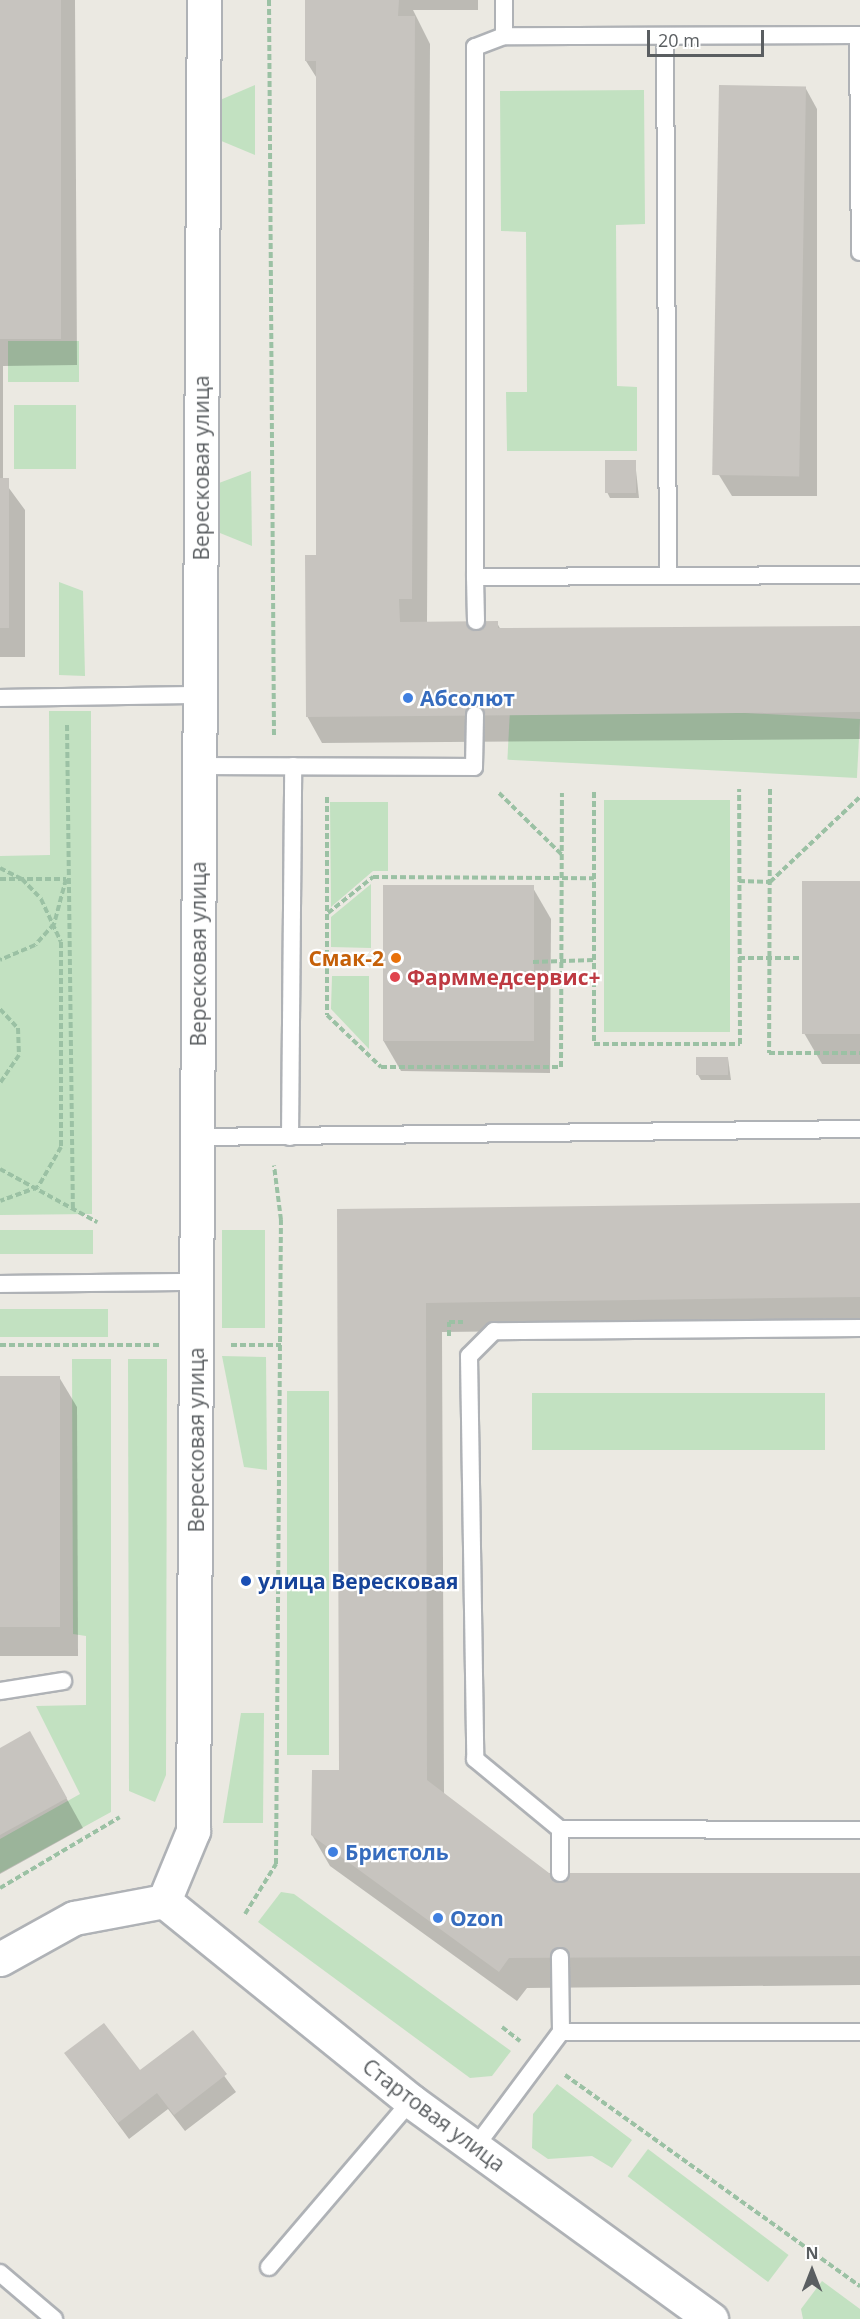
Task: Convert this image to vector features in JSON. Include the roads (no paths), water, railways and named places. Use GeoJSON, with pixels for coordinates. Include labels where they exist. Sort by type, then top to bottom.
{"type":"FeatureCollection","features":[{"type":"Feature","properties":{"kind":"street","name":"Вересковая улица"},"geometry":{"type":"LineString","coordinates":[[164,1901],[193,1831],[204,0]]}},
{"type":"Feature","properties":{"kind":"street"},"geometry":{"type":"LineString","coordinates":[[0,1959],[74,1918],[164,1901]]}},
{"type":"Feature","properties":{"kind":"street","name":"Стартовая улица"},"geometry":{"type":"LineString","coordinates":[[164,1901],[411,2101],[476,2146],[711,2319]]}},
{"type":"Feature","properties":{"kind":"lane"},"geometry":{"type":"LineString","coordinates":[[504,0],[504,36]]}},
{"type":"Feature","properties":{"kind":"lane"},"geometry":{"type":"LineString","coordinates":[[476,621],[475,47],[504,36],[859,35],[860,252]]}},
{"type":"Feature","properties":{"kind":"lane"},"geometry":{"type":"LineString","coordinates":[[666,36],[668,576]]}},
{"type":"Feature","properties":{"kind":"lane"},"geometry":{"type":"LineString","coordinates":[[475,576],[860,575]]}},
{"type":"Feature","properties":{"kind":"lane"},"geometry":{"type":"LineString","coordinates":[[0,698],[200,695]]}},
{"type":"Feature","properties":{"kind":"lane"},"geometry":{"type":"LineString","coordinates":[[200,766],[474,767],[475,715]]}},
{"type":"Feature","properties":{"kind":"lane"},"geometry":{"type":"LineString","coordinates":[[290,1137],[293,766]]}},
{"type":"Feature","properties":{"kind":"lane"},"geometry":{"type":"LineString","coordinates":[[197,1137],[860,1129]]}},
{"type":"Feature","properties":{"kind":"lane"},"geometry":{"type":"LineString","coordinates":[[0,1284],[196,1282]]}},
{"type":"Feature","properties":{"kind":"lane"},"geometry":{"type":"LineString","coordinates":[[860,1328],[494,1331],[469,1356],[475,1759],[560,1829],[860,1830]]}},
{"type":"Feature","properties":{"kind":"lane"},"geometry":{"type":"LineString","coordinates":[[0,1691],[63,1681]]}},
{"type":"Feature","properties":{"kind":"lane"},"geometry":{"type":"LineString","coordinates":[[560,1829],[560,1873]]}},
{"type":"Feature","properties":{"kind":"lane"},"geometry":{"type":"LineString","coordinates":[[476,2146],[561,2032],[560,1957]]}},
{"type":"Feature","properties":{"kind":"lane"},"geometry":{"type":"LineString","coordinates":[[561,2032],[860,2032]]}},
{"type":"Feature","properties":{"kind":"lane"},"geometry":{"type":"LineString","coordinates":[[269,2267],[411,2101]]}},
{"type":"Feature","properties":{"kind":"lane"},"geometry":{"type":"LineString","coordinates":[[0,2273],[54,2319]]}},
{"type":"Feature","properties":{"kind":"place","name":"Абсолют"},"geometry":{"type":"Point","coordinates":[408,698]}},
{"type":"Feature","properties":{"kind":"place","name":"Смак-2"},"geometry":{"type":"Point","coordinates":[396,958]}},
{"type":"Feature","properties":{"kind":"place","name":"Фарммедсервис+"},"geometry":{"type":"Point","coordinates":[395,977]}},
{"type":"Feature","properties":{"kind":"place","name":"улица Вересковая"},"geometry":{"type":"Point","coordinates":[246,1581]}},
{"type":"Feature","properties":{"kind":"place","name":"Бристоль"},"geometry":{"type":"Point","coordinates":[333,1852]}},
{"type":"Feature","properties":{"kind":"place","name":"Ozon"},"geometry":{"type":"Point","coordinates":[438,1918]}}]}
